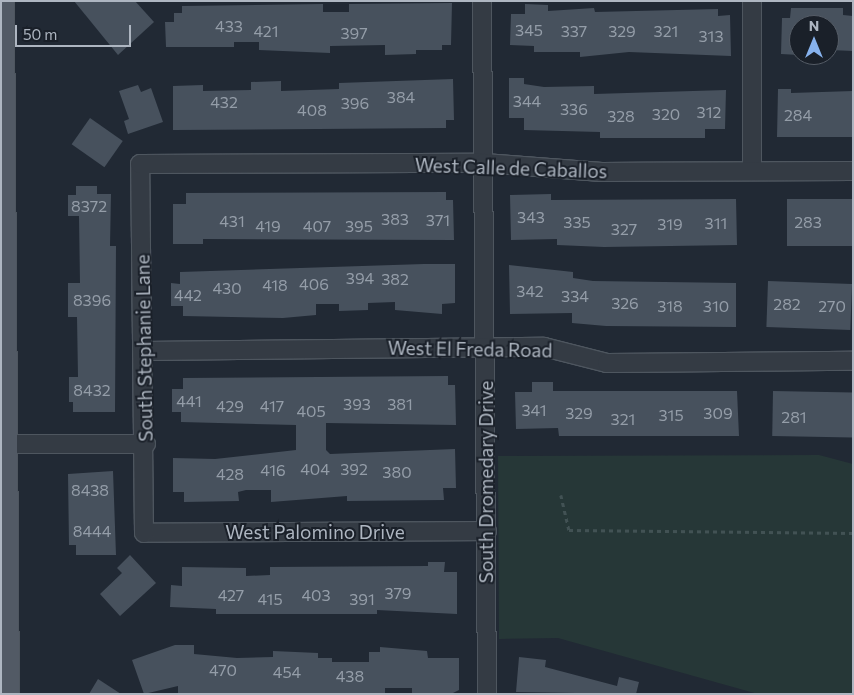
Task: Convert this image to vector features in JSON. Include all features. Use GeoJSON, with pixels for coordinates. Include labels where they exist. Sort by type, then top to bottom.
{"type":"FeatureCollection","features":[{"type":"Feature","properties":{"kind":"main road"},"geometry":{"type":"LineString","coordinates":[[2,1],[6,444],[4,631],[6,681]]}},
{"type":"Feature","properties":{"kind":"street","name":"South Dromedary Drive"},"geometry":{"type":"LineString","coordinates":[[482,1],[487,694]]}},
{"type":"Feature","properties":{"kind":"street"},"geometry":{"type":"LineString","coordinates":[[752,1],[752,171]]}},
{"type":"Feature","properties":{"kind":"street","name":"West Calle de Caballos"},"geometry":{"type":"LineString","coordinates":[[140,164],[484,163],[602,172],[853,171]]}},
{"type":"Feature","properties":{"kind":"street","name":"South Stephanie Lane"},"geometry":{"type":"LineString","coordinates":[[140,164],[145,351],[146,444],[144,533]]}},
{"type":"Feature","properties":{"kind":"street","name":"West El Freda Road"},"geometry":{"type":"LineString","coordinates":[[145,351],[544,346],[607,362],[853,361]]}},
{"type":"Feature","properties":{"kind":"street"},"geometry":{"type":"LineString","coordinates":[[6,444],[146,444]]}},
{"type":"Feature","properties":{"kind":"street","name":"West Palomino Drive"},"geometry":{"type":"LineString","coordinates":[[144,533],[487,531]]}},
{"type":"Feature","properties":{"kind":"path"},"geometry":{"type":"LineString","coordinates":[[560,495],[569,530],[853,533]]}},
{"type":"Feature","properties":{"kind":"shaded area"},"geometry":{"type":"Polygon","coordinates":[[[819,455],[853,464],[853,694],[758,694],[558,638],[499,639],[498,456],[819,455]]]}},
{"type":"Feature","properties":{"kind":"building"},"geometry":{"type":"Polygon","coordinates":[[[74,1],[135,1],[154,22],[118,55],[74,1]]]}},
{"type":"Feature","properties":{"kind":"building"},"geometry":{"type":"Polygon","coordinates":[[[452,3],[451,45],[442,45],[442,50],[416,50],[416,54],[385,55],[385,45],[330,46],[330,53],[259,50],[259,42],[234,42],[234,47],[166,47],[165,22],[174,22],[174,13],[182,13],[182,6],[323,4],[323,12],[349,12],[349,4],[452,3]]]}},
{"type":"Feature","properties":{"kind":"building"},"geometry":{"type":"Polygon","coordinates":[[[525,4],[548,5],[548,11],[594,8],[595,12],[718,9],[718,16],[730,15],[731,56],[629,52],[580,57],[580,52],[534,52],[534,46],[510,45],[511,14],[525,14],[525,4]]]}},
{"type":"Feature","properties":{"kind":"building"},"geometry":{"type":"Polygon","coordinates":[[[791,8],[843,8],[843,15],[853,16],[853,51],[839,50],[839,15],[790,15],[791,8]]]}},
{"type":"Feature","properties":{"kind":"building"},"geometry":{"type":"Polygon","coordinates":[[[782,18],[789,18],[789,54],[781,54],[782,18]]]}},
{"type":"Feature","properties":{"kind":"building"},"geometry":{"type":"Polygon","coordinates":[[[509,78],[524,78],[524,84],[544,87],[594,86],[594,94],[726,90],[725,129],[705,129],[705,138],[600,138],[600,132],[524,130],[524,118],[509,118],[509,78]]]}},
{"type":"Feature","properties":{"kind":"building"},"geometry":{"type":"Polygon","coordinates":[[[453,79],[454,120],[446,120],[446,128],[173,130],[173,86],[203,85],[203,91],[251,90],[251,82],[281,81],[281,91],[339,89],[339,83],[453,79]]]}},
{"type":"Feature","properties":{"kind":"building"},"geometry":{"type":"Polygon","coordinates":[[[138,85],[141,92],[151,88],[163,122],[128,134],[124,121],[129,119],[119,91],[138,85]]]}},
{"type":"Feature","properties":{"kind":"building"},"geometry":{"type":"Polygon","coordinates":[[[778,89],[791,89],[791,93],[853,91],[853,137],[777,137],[778,89]]]}},
{"type":"Feature","properties":{"kind":"building"},"geometry":{"type":"Polygon","coordinates":[[[90,118],[123,141],[104,167],[72,144],[90,118]]]}},
{"type":"Feature","properties":{"kind":"building"},"geometry":{"type":"Polygon","coordinates":[[[76,186],[97,186],[97,194],[111,194],[110,246],[116,246],[115,412],[73,412],[73,402],[69,402],[69,377],[78,377],[77,317],[68,317],[68,283],[80,283],[79,216],[68,216],[68,195],[76,195],[76,186]]]}},
{"type":"Feature","properties":{"kind":"building"},"geometry":{"type":"Polygon","coordinates":[[[446,192],[446,200],[453,200],[454,240],[203,239],[203,244],[173,244],[173,204],[186,204],[186,193],[446,192]]]}},
{"type":"Feature","properties":{"kind":"building"},"geometry":{"type":"Polygon","coordinates":[[[551,194],[551,200],[736,199],[737,245],[604,247],[557,245],[557,239],[511,240],[510,195],[551,194]]]}},
{"type":"Feature","properties":{"kind":"building"},"geometry":{"type":"Polygon","coordinates":[[[787,199],[853,199],[853,246],[787,246],[787,199]]]}},
{"type":"Feature","properties":{"kind":"building"},"geometry":{"type":"Polygon","coordinates":[[[455,264],[455,303],[442,304],[442,314],[395,310],[395,302],[368,303],[368,310],[339,311],[339,304],[316,304],[316,315],[283,318],[183,316],[183,306],[171,306],[171,283],[180,284],[180,272],[455,264]]]}},
{"type":"Feature","properties":{"kind":"building"},"geometry":{"type":"Polygon","coordinates":[[[509,265],[573,272],[573,278],[593,281],[736,283],[736,327],[606,326],[572,323],[572,313],[510,314],[509,265]]]}},
{"type":"Feature","properties":{"kind":"building"},"geometry":{"type":"Polygon","coordinates":[[[768,281],[852,284],[850,330],[766,327],[768,281]]]}},
{"type":"Feature","properties":{"kind":"building"},"geometry":{"type":"Polygon","coordinates":[[[448,376],[448,385],[455,385],[456,425],[326,423],[326,450],[330,454],[455,449],[456,488],[443,488],[444,500],[347,501],[347,496],[271,502],[271,490],[246,490],[238,492],[239,501],[184,502],[184,492],[173,492],[173,458],[215,459],[296,450],[296,425],[181,422],[181,412],[172,412],[172,389],[183,389],[183,378],[448,376]]]}},
{"type":"Feature","properties":{"kind":"building"},"geometry":{"type":"Polygon","coordinates":[[[532,382],[553,382],[553,391],[737,391],[739,436],[559,436],[558,428],[516,429],[515,392],[532,392],[532,382]]]}},
{"type":"Feature","properties":{"kind":"building"},"geometry":{"type":"Polygon","coordinates":[[[773,391],[853,392],[852,437],[772,436],[773,391]]]}},
{"type":"Feature","properties":{"kind":"building"},"geometry":{"type":"Polygon","coordinates":[[[113,471],[116,555],[76,555],[76,545],[69,545],[68,474],[113,471]]]}},
{"type":"Feature","properties":{"kind":"building"},"geometry":{"type":"Polygon","coordinates":[[[130,555],[156,583],[120,616],[100,594],[122,573],[117,568],[130,555]]]}},
{"type":"Feature","properties":{"kind":"building"},"geometry":{"type":"Polygon","coordinates":[[[428,562],[445,562],[444,572],[457,572],[457,614],[377,610],[377,614],[216,614],[216,609],[170,607],[171,585],[182,586],[182,567],[246,568],[246,576],[270,575],[270,567],[428,566],[428,562]]]}},
{"type":"Feature","properties":{"kind":"building"},"geometry":{"type":"Polygon","coordinates":[[[175,645],[194,645],[194,654],[237,658],[273,657],[273,651],[318,653],[318,658],[332,658],[332,662],[369,662],[369,652],[380,652],[380,647],[427,651],[428,658],[459,658],[459,690],[451,694],[412,694],[412,688],[385,688],[385,694],[210,694],[178,693],[178,686],[144,694],[132,660],[175,645]]]}},
{"type":"Feature","properties":{"kind":"building"},"geometry":{"type":"Polygon","coordinates":[[[519,657],[546,660],[545,667],[617,686],[619,677],[639,682],[636,694],[516,692],[519,657]]]}},
{"type":"Feature","properties":{"kind":"building"},"geometry":{"type":"Polygon","coordinates":[[[98,679],[121,694],[89,694],[98,679]]]}}]}
